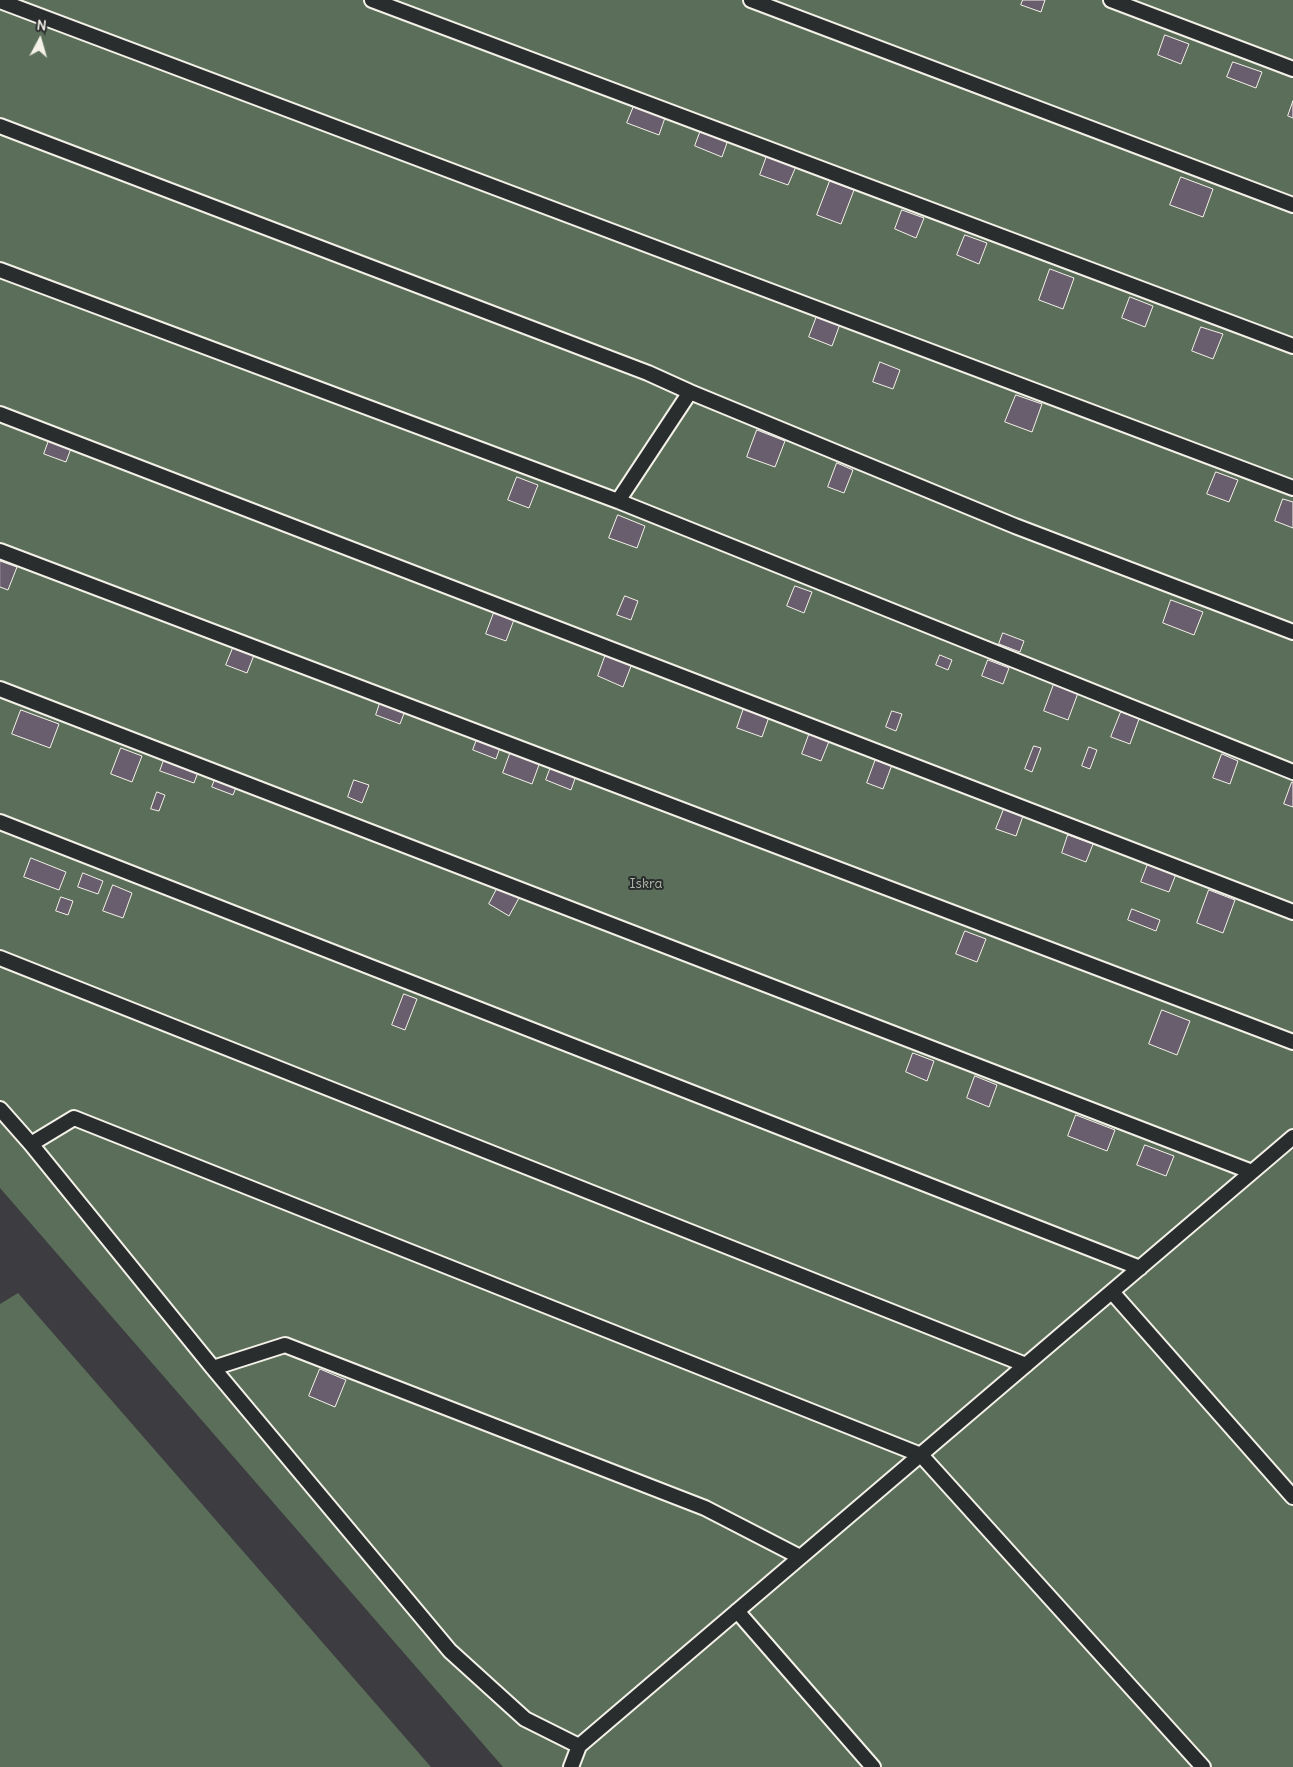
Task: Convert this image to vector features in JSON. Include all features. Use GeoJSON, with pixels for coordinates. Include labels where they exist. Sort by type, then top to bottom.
{"type":"FeatureCollection","features":[{"type":"Feature","properties":{"kind":"lane"},"geometry":{"type":"LineString","coordinates":[[372,0],[1293,346]]}},
{"type":"Feature","properties":{"kind":"lane"},"geometry":{"type":"LineString","coordinates":[[751,0],[1293,205]]}},
{"type":"Feature","properties":{"kind":"lane"},"geometry":{"type":"LineString","coordinates":[[1111,0],[1293,69]]}},
{"type":"Feature","properties":{"kind":"lane"},"geometry":{"type":"LineString","coordinates":[[0,1],[1293,488]]}},
{"type":"Feature","properties":{"kind":"lane"},"geometry":{"type":"LineString","coordinates":[[0,126],[648,372],[690,392],[1015,526],[1293,632]]}},
{"type":"Feature","properties":{"kind":"lane"},"geometry":{"type":"LineString","coordinates":[[0,270],[618,501],[1293,772]]}},
{"type":"Feature","properties":{"kind":"lane"},"geometry":{"type":"LineString","coordinates":[[618,501],[690,392]]}},
{"type":"Feature","properties":{"kind":"lane"},"geometry":{"type":"LineString","coordinates":[[0,414],[1293,912]]}},
{"type":"Feature","properties":{"kind":"lane"},"geometry":{"type":"LineString","coordinates":[[0,551],[1293,1042]]}},
{"type":"Feature","properties":{"kind":"lane"},"geometry":{"type":"LineString","coordinates":[[0,689],[1252,1172]]}},
{"type":"Feature","properties":{"kind":"lane"},"geometry":{"type":"LineString","coordinates":[[0,822],[1140,1268]]}},
{"type":"Feature","properties":{"kind":"lane"},"geometry":{"type":"LineString","coordinates":[[0,958],[1026,1365]]}},
{"type":"Feature","properties":{"kind":"lane"},"geometry":{"type":"LineString","coordinates":[[0,1109],[31,1144],[213,1368],[450,1651],[525,1719],[579,1746]]}},
{"type":"Feature","properties":{"kind":"lane"},"geometry":{"type":"LineString","coordinates":[[31,1144],[74,1118],[921,1455],[1203,1767]]}},
{"type":"Feature","properties":{"kind":"lane"},"geometry":{"type":"LineString","coordinates":[[571,1767],[579,1746],[1293,1137]]}},
{"type":"Feature","properties":{"kind":"lane"},"geometry":{"type":"LineString","coordinates":[[1112,1292],[1293,1497]]}},
{"type":"Feature","properties":{"kind":"lane"},"geometry":{"type":"LineString","coordinates":[[213,1368],[285,1345],[706,1508],[800,1557]]}},
{"type":"Feature","properties":{"kind":"lane"},"geometry":{"type":"LineString","coordinates":[[737,1611],[874,1767]]}},
{"type":"Feature","properties":{"kind":"green space","name":"Iskra"},"geometry":{"type":"Polygon","coordinates":[[[0,0],[1293,0],[1293,1767],[503,1767],[0,1188],[0,0]]]}},
{"type":"Feature","properties":{"kind":"green space"},"geometry":{"type":"Polygon","coordinates":[[[18,1293],[431,1767],[0,1767],[0,1304],[18,1293]]]}},
{"type":"Feature","properties":{"kind":"building"},"geometry":{"type":"Polygon","coordinates":[[[1023,0],[1045,0],[1041,12],[1021,5],[1023,0]]]}},
{"type":"Feature","properties":{"kind":"building"},"geometry":{"type":"Polygon","coordinates":[[[1165,35],[1189,44],[1181,64],[1158,55],[1165,35]]]}},
{"type":"Feature","properties":{"kind":"building"},"geometry":{"type":"Polygon","coordinates":[[[1233,62],[1262,72],[1256,88],[1227,77],[1233,62]]]}},
{"type":"Feature","properties":{"kind":"building"},"geometry":{"type":"Polygon","coordinates":[[[636,101],[667,112],[659,135],[627,123],[636,101]]]}},
{"type":"Feature","properties":{"kind":"building"},"geometry":{"type":"Polygon","coordinates":[[[1293,101],[1293,118],[1288,116],[1293,101]]]}},
{"type":"Feature","properties":{"kind":"building"},"geometry":{"type":"Polygon","coordinates":[[[702,127],[729,137],[722,157],[695,146],[702,127]]]}},
{"type":"Feature","properties":{"kind":"building"},"geometry":{"type":"Polygon","coordinates":[[[768,153],[797,164],[788,185],[760,175],[768,153]]]}},
{"type":"Feature","properties":{"kind":"building"},"geometry":{"type":"Polygon","coordinates":[[[1181,177],[1213,189],[1203,217],[1170,205],[1181,177]]]}},
{"type":"Feature","properties":{"kind":"building"},"geometry":{"type":"Polygon","coordinates":[[[830,181],[854,190],[841,224],[817,215],[830,181]]]}},
{"type":"Feature","properties":{"kind":"building"},"geometry":{"type":"Polygon","coordinates":[[[902,210],[924,218],[916,238],[895,229],[902,210]]]}},
{"type":"Feature","properties":{"kind":"building"},"geometry":{"type":"Polygon","coordinates":[[[965,235],[987,243],[979,264],[957,255],[965,235]]]}},
{"type":"Feature","properties":{"kind":"building"},"geometry":{"type":"Polygon","coordinates":[[[1050,269],[1074,278],[1063,309],[1039,300],[1050,269]]]}},
{"type":"Feature","properties":{"kind":"building"},"geometry":{"type":"Polygon","coordinates":[[[1130,297],[1153,306],[1145,327],[1122,318],[1130,297]]]}},
{"type":"Feature","properties":{"kind":"building"},"geometry":{"type":"Polygon","coordinates":[[[817,316],[840,324],[832,346],[809,337],[817,316]]]}},
{"type":"Feature","properties":{"kind":"building"},"geometry":{"type":"Polygon","coordinates":[[[1201,327],[1223,334],[1213,359],[1192,351],[1201,327]]]}},
{"type":"Feature","properties":{"kind":"building"},"geometry":{"type":"Polygon","coordinates":[[[880,362],[900,370],[893,389],[873,382],[880,362]]]}},
{"type":"Feature","properties":{"kind":"building"},"geometry":{"type":"Polygon","coordinates":[[[1016,395],[1042,404],[1032,432],[1005,422],[1016,395]]]}},
{"type":"Feature","properties":{"kind":"building"},"geometry":{"type":"Polygon","coordinates":[[[757,430],[785,441],[775,467],[747,457],[757,430]]]}},
{"type":"Feature","properties":{"kind":"building"},"geometry":{"type":"Polygon","coordinates":[[[52,432],[74,440],[66,462],[44,454],[52,432]]]}},
{"type":"Feature","properties":{"kind":"building"},"geometry":{"type":"Polygon","coordinates":[[[837,463],[853,470],[844,493],[828,487],[837,463]]]}},
{"type":"Feature","properties":{"kind":"building"},"geometry":{"type":"Polygon","coordinates":[[[1216,472],[1238,480],[1229,502],[1207,494],[1216,472]]]}},
{"type":"Feature","properties":{"kind":"building"},"geometry":{"type":"Polygon","coordinates":[[[517,477],[538,485],[529,508],[508,500],[517,477]]]}},
{"type":"Feature","properties":{"kind":"building"},"geometry":{"type":"Polygon","coordinates":[[[1283,499],[1293,502],[1293,528],[1275,521],[1283,499]]]}},
{"type":"Feature","properties":{"kind":"building"},"geometry":{"type":"Polygon","coordinates":[[[618,515],[645,526],[637,548],[609,538],[618,515]]]}},
{"type":"Feature","properties":{"kind":"building"},"geometry":{"type":"Polygon","coordinates":[[[0,561],[17,567],[8,590],[0,587],[0,561]]]}},
{"type":"Feature","properties":{"kind":"building"},"geometry":{"type":"Polygon","coordinates":[[[795,586],[812,592],[804,613],[787,606],[795,586]]]}},
{"type":"Feature","properties":{"kind":"building"},"geometry":{"type":"Polygon","coordinates":[[[625,596],[638,601],[631,620],[617,615],[625,596]]]}},
{"type":"Feature","properties":{"kind":"building"},"geometry":{"type":"Polygon","coordinates":[[[1171,600],[1203,612],[1194,635],[1163,623],[1171,600]]]}},
{"type":"Feature","properties":{"kind":"building"},"geometry":{"type":"Polygon","coordinates":[[[495,610],[515,617],[506,641],[486,634],[495,610]]]}},
{"type":"Feature","properties":{"kind":"building"},"geometry":{"type":"Polygon","coordinates":[[[1003,633],[1024,641],[1020,652],[999,644],[1003,633]]]}},
{"type":"Feature","properties":{"kind":"building"},"geometry":{"type":"Polygon","coordinates":[[[233,648],[254,655],[247,673],[226,665],[233,648]]]}},
{"type":"Feature","properties":{"kind":"building"},"geometry":{"type":"Polygon","coordinates":[[[607,651],[633,661],[623,687],[598,676],[607,651]]]}},
{"type":"Feature","properties":{"kind":"building"},"geometry":{"type":"Polygon","coordinates":[[[940,655],[952,660],[948,670],[936,665],[940,655]]]}},
{"type":"Feature","properties":{"kind":"building"},"geometry":{"type":"Polygon","coordinates":[[[988,660],[1009,668],[1003,684],[982,676],[988,660]]]}},
{"type":"Feature","properties":{"kind":"building"},"geometry":{"type":"Polygon","coordinates":[[[1054,684],[1078,693],[1068,720],[1044,711],[1054,684]]]}},
{"type":"Feature","properties":{"kind":"building"},"geometry":{"type":"Polygon","coordinates":[[[383,694],[408,703],[400,724],[376,715],[383,694]]]}},
{"type":"Feature","properties":{"kind":"building"},"geometry":{"type":"Polygon","coordinates":[[[745,705],[770,714],[762,737],[737,728],[745,705]]]}},
{"type":"Feature","properties":{"kind":"building"},"geometry":{"type":"Polygon","coordinates":[[[21,710],[59,724],[50,748],[12,734],[21,710]]]}},
{"type":"Feature","properties":{"kind":"building"},"geometry":{"type":"Polygon","coordinates":[[[892,711],[902,714],[896,731],[886,727],[892,711]]]}},
{"type":"Feature","properties":{"kind":"building"},"geometry":{"type":"Polygon","coordinates":[[[1121,712],[1139,719],[1130,744],[1111,737],[1121,712]]]}},
{"type":"Feature","properties":{"kind":"building"},"geometry":{"type":"Polygon","coordinates":[[[810,732],[830,739],[821,761],[802,754],[810,732]]]}},
{"type":"Feature","properties":{"kind":"building"},"geometry":{"type":"Polygon","coordinates":[[[479,734],[502,742],[496,759],[473,750],[479,734]]]}},
{"type":"Feature","properties":{"kind":"building"},"geometry":{"type":"Polygon","coordinates":[[[1034,746],[1041,748],[1032,772],[1025,769],[1034,746]]]}},
{"type":"Feature","properties":{"kind":"building"},"geometry":{"type":"Polygon","coordinates":[[[1089,747],[1097,750],[1090,769],[1082,766],[1089,747]]]}},
{"type":"Feature","properties":{"kind":"building"},"geometry":{"type":"Polygon","coordinates":[[[121,748],[142,756],[132,782],[111,774],[121,748]]]}},
{"type":"Feature","properties":{"kind":"building"},"geometry":{"type":"Polygon","coordinates":[[[511,751],[540,762],[532,784],[503,773],[511,751]]]}},
{"type":"Feature","properties":{"kind":"building"},"geometry":{"type":"Polygon","coordinates":[[[1222,754],[1238,761],[1230,784],[1213,778],[1222,754]]]}},
{"type":"Feature","properties":{"kind":"building"},"geometry":{"type":"Polygon","coordinates":[[[877,756],[893,762],[883,789],[867,783],[877,756]]]}},
{"type":"Feature","properties":{"kind":"building"},"geometry":{"type":"Polygon","coordinates":[[[164,760],[198,772],[194,783],[160,771],[164,760]]]}},
{"type":"Feature","properties":{"kind":"building"},"geometry":{"type":"Polygon","coordinates":[[[552,764],[577,773],[571,790],[546,780],[552,764]]]}},
{"type":"Feature","properties":{"kind":"building"},"geometry":{"type":"Polygon","coordinates":[[[216,777],[237,785],[233,795],[212,787],[216,777]]]}},
{"type":"Feature","properties":{"kind":"building"},"geometry":{"type":"Polygon","coordinates":[[[354,780],[369,785],[362,803],[348,797],[354,780]]]}},
{"type":"Feature","properties":{"kind":"building"},"geometry":{"type":"Polygon","coordinates":[[[1293,782],[1293,807],[1284,804],[1293,782]]]}},
{"type":"Feature","properties":{"kind":"building"},"geometry":{"type":"Polygon","coordinates":[[[157,792],[165,795],[159,811],[151,809],[157,792]]]}},
{"type":"Feature","properties":{"kind":"building"},"geometry":{"type":"Polygon","coordinates":[[[1004,809],[1023,816],[1016,836],[996,829],[1004,809]]]}},
{"type":"Feature","properties":{"kind":"building"},"geometry":{"type":"Polygon","coordinates":[[[1068,835],[1093,844],[1086,862],[1062,853],[1068,835]]]}},
{"type":"Feature","properties":{"kind":"building"},"geometry":{"type":"Polygon","coordinates":[[[31,858],[66,872],[59,890],[24,877],[31,858]]]}},
{"type":"Feature","properties":{"kind":"building"},"geometry":{"type":"Polygon","coordinates":[[[1148,864],[1176,874],[1169,892],[1141,882],[1148,864]]]}},
{"type":"Feature","properties":{"kind":"building"},"geometry":{"type":"Polygon","coordinates":[[[83,873],[103,881],[98,894],[78,887],[83,873]]]}},
{"type":"Feature","properties":{"kind":"building"},"geometry":{"type":"Polygon","coordinates":[[[113,885],[132,893],[123,918],[103,911],[113,885]]]}},
{"type":"Feature","properties":{"kind":"building"},"geometry":{"type":"Polygon","coordinates":[[[498,887],[519,898],[509,916],[489,904],[498,887]]]}},
{"type":"Feature","properties":{"kind":"building"},"geometry":{"type":"Polygon","coordinates":[[[1209,890],[1235,900],[1223,933],[1197,923],[1209,890]]]}},
{"type":"Feature","properties":{"kind":"building"},"geometry":{"type":"Polygon","coordinates":[[[61,897],[73,901],[68,915],[56,911],[61,897]]]}},
{"type":"Feature","properties":{"kind":"building"},"geometry":{"type":"Polygon","coordinates":[[[1132,909],[1160,920],[1156,931],[1128,920],[1132,909]]]}},
{"type":"Feature","properties":{"kind":"building"},"geometry":{"type":"Polygon","coordinates":[[[965,931],[986,939],[977,962],[956,954],[965,931]]]}},
{"type":"Feature","properties":{"kind":"building"},"geometry":{"type":"Polygon","coordinates":[[[404,994],[417,999],[405,1030],[392,1025],[404,994]]]}},
{"type":"Feature","properties":{"kind":"building"},"geometry":{"type":"Polygon","coordinates":[[[1162,1010],[1190,1021],[1177,1055],[1149,1044],[1162,1010]]]}},
{"type":"Feature","properties":{"kind":"building"},"geometry":{"type":"Polygon","coordinates":[[[913,1053],[934,1061],[927,1081],[906,1072],[913,1053]]]}},
{"type":"Feature","properties":{"kind":"building"},"geometry":{"type":"Polygon","coordinates":[[[975,1076],[997,1085],[989,1107],[967,1098],[975,1076]]]}},
{"type":"Feature","properties":{"kind":"building"},"geometry":{"type":"Polygon","coordinates":[[[1076,1115],[1115,1130],[1107,1151],[1068,1136],[1076,1115]]]}},
{"type":"Feature","properties":{"kind":"building"},"geometry":{"type":"Polygon","coordinates":[[[1145,1145],[1174,1156],[1166,1176],[1137,1165],[1145,1145]]]}},
{"type":"Feature","properties":{"kind":"building"},"geometry":{"type":"Polygon","coordinates":[[[320,1369],[346,1380],[335,1407],[309,1396],[320,1369]]]}}]}
